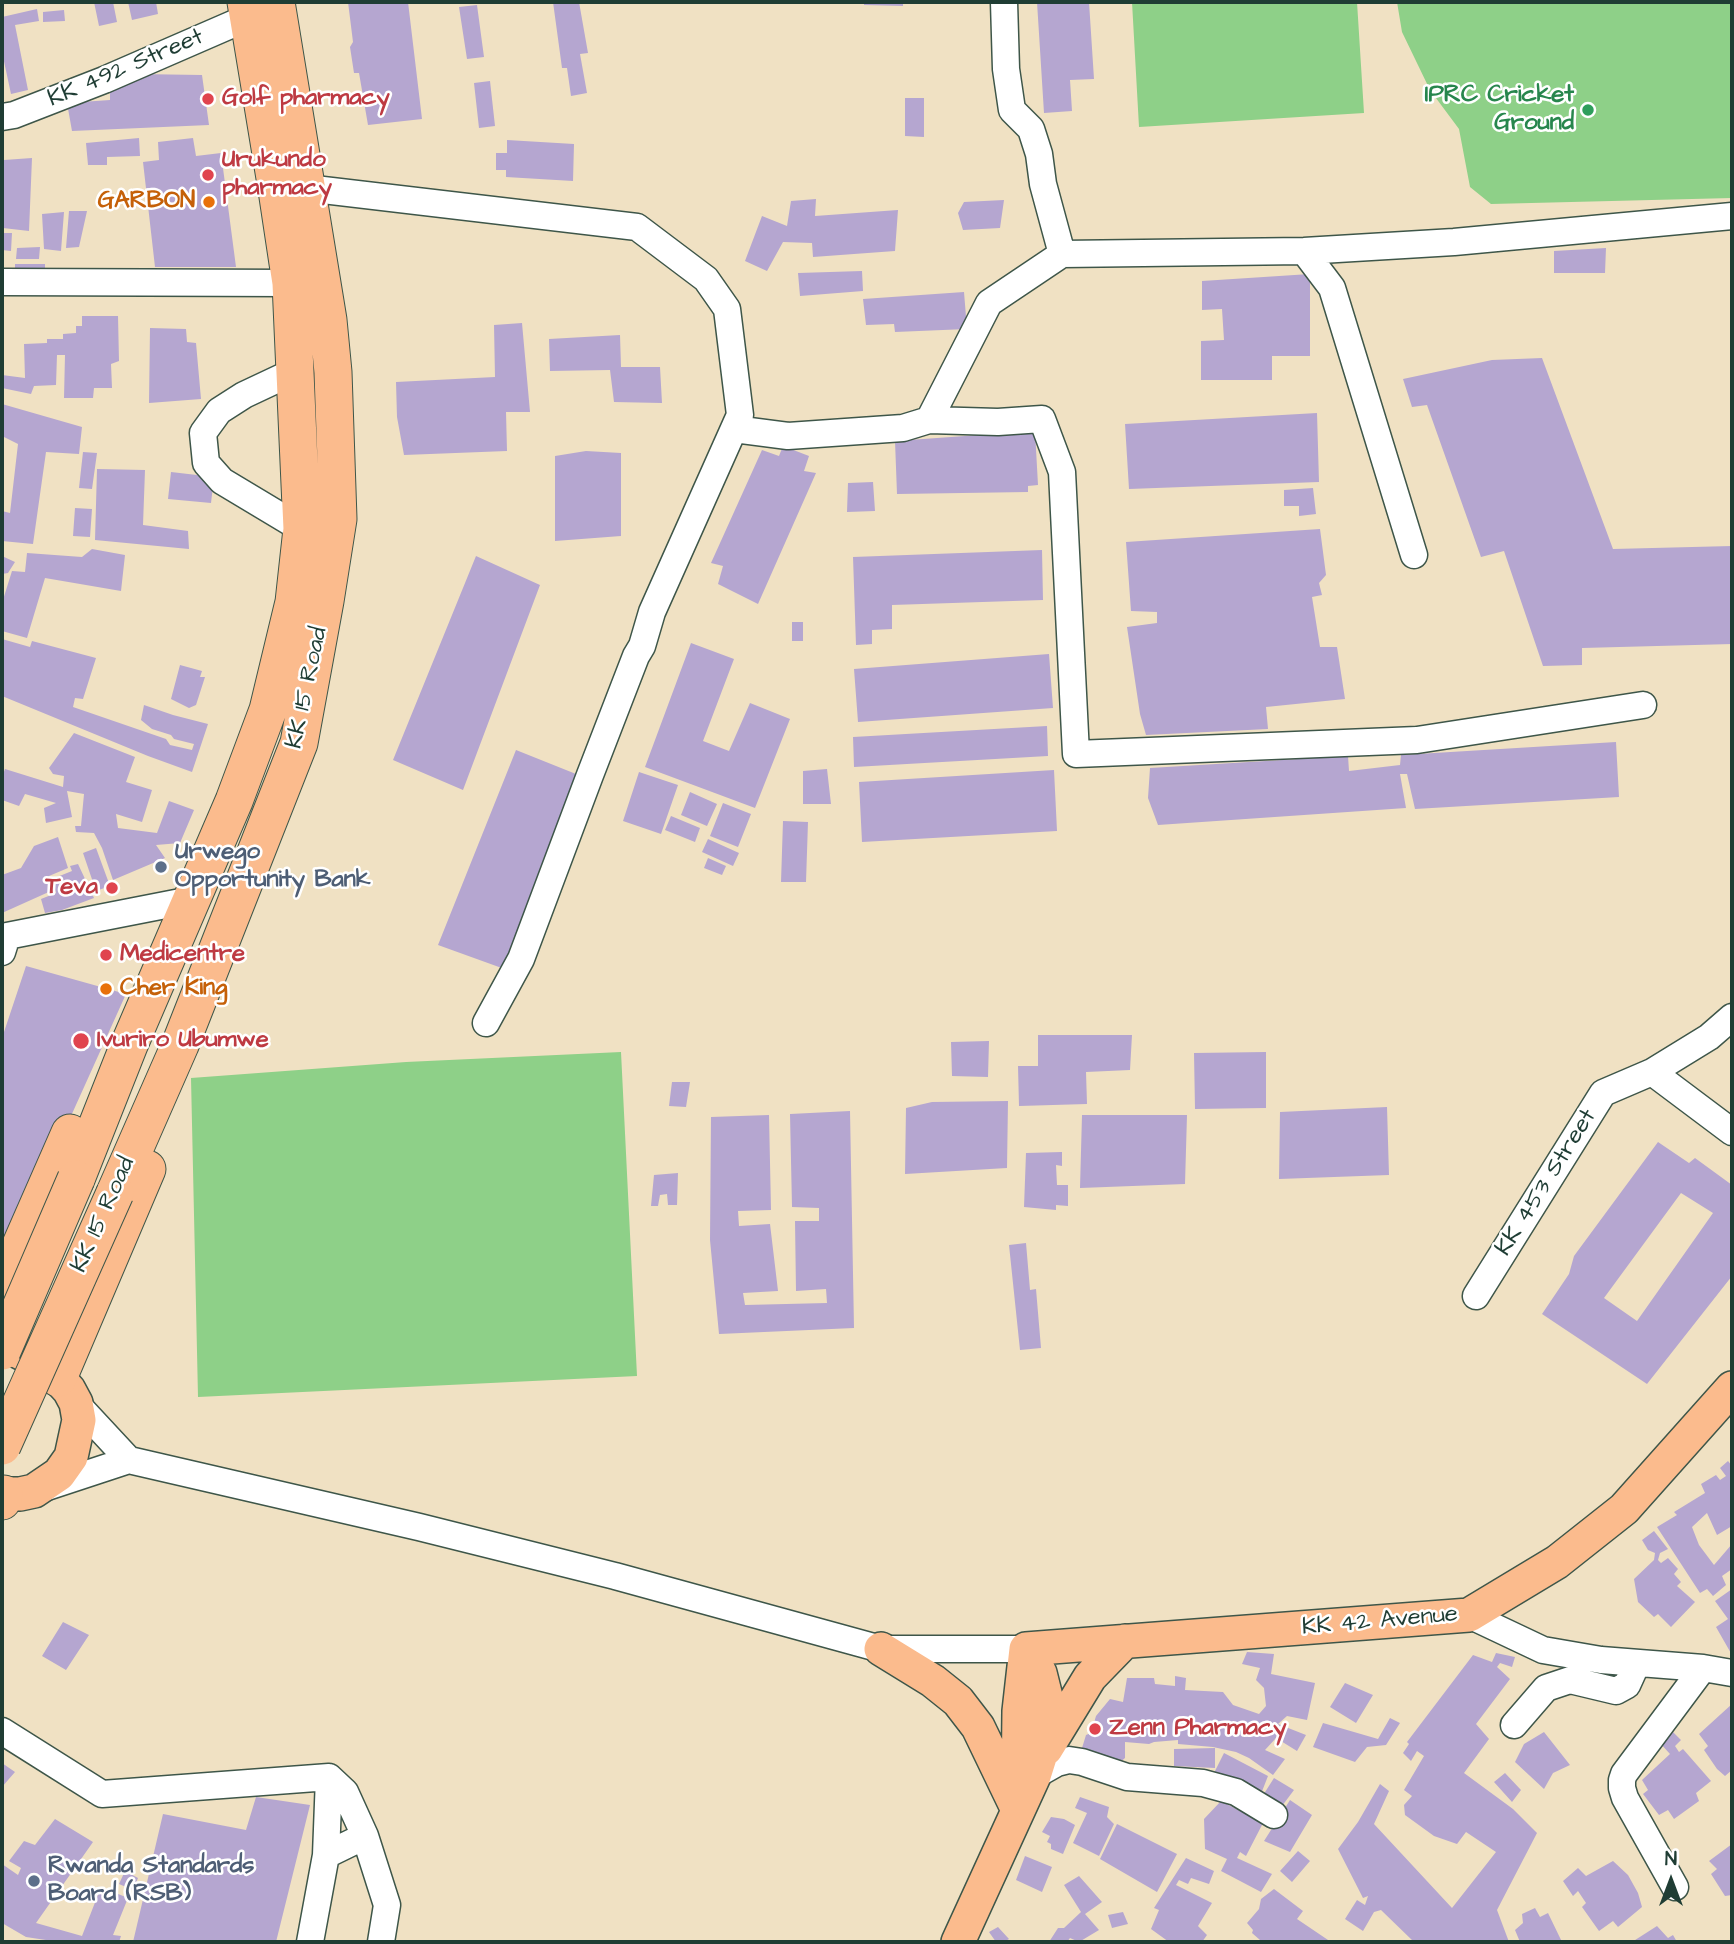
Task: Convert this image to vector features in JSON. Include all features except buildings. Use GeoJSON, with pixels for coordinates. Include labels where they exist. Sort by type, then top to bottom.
{"type":"FeatureCollection","features":[{"type":"Feature","properties":{"kind":"highway","name":"KK 15 Road"},"geometry":{"type":"LineString","coordinates":[[2,1446],[175,1056],[299,743],[338,519],[333,372],[328,320],[306,188],[257,7]]}},
{"type":"Feature","properties":{"kind":"highway","name":"KK 15 Road"},"geometry":{"type":"LineString","coordinates":[[2,1351],[234,801],[268,710],[294,602],[302,529],[291,283],[257,7]]}},
{"type":"Feature","properties":{"kind":"highway"},"geometry":{"type":"LineString","coordinates":[[67,1390],[238,956],[248,875]]}},
{"type":"Feature","properties":{"kind":"highway"},"geometry":{"type":"LineString","coordinates":[[2,1288],[139,974],[191,900]]}},
{"type":"Feature","properties":{"kind":"main road"},"geometry":{"type":"LineString","coordinates":[[2,1343],[40,1363],[67,1390],[79,1420],[71,1457],[59,1474],[10,1495]]}},
{"type":"Feature","properties":{"kind":"main road","name":"KK 42 Avenue"},"geometry":{"type":"LineString","coordinates":[[1026,1649],[1469,1615],[1557,1562],[1625,1509],[1732,1388]]}},
{"type":"Feature","properties":{"kind":"main road"},"geometry":{"type":"LineString","coordinates":[[958,1942],[1037,1767],[1090,1677],[1125,1641]]}},
{"type":"Feature","properties":{"kind":"main road"},"geometry":{"type":"LineString","coordinates":[[881,1649],[933,1681],[958,1701],[978,1727],[1018,1810]]}},
{"type":"Feature","properties":{"kind":"main road"},"geometry":{"type":"LineString","coordinates":[[1018,1810],[1019,1711],[1026,1649]]}},
{"type":"Feature","properties":{"kind":"main road"},"geometry":{"type":"LineString","coordinates":[[1026,1649],[1041,1674],[1046,1701],[1047,1724],[1037,1767]]}},
{"type":"Feature","properties":{"kind":"street"},"geometry":{"type":"LineString","coordinates":[[1004,2],[1006,69],[1012,110],[1031,129],[1062,254]]}},
{"type":"Feature","properties":{"kind":"street","name":"KK 492 Street"},"geometry":{"type":"LineString","coordinates":[[2,117],[14,116],[104,80],[257,7]]}},
{"type":"Feature","properties":{"kind":"street"},"geometry":{"type":"LineString","coordinates":[[306,188],[637,227],[706,279],[727,309],[740,415],[652,612],[642,646],[594,763],[521,959],[486,1023]]}},
{"type":"Feature","properties":{"kind":"street"},"geometry":{"type":"LineString","coordinates":[[929,420],[989,303],[1062,254],[1304,251],[1454,242],[1732,216]]}},
{"type":"Feature","properties":{"kind":"street"},"geometry":{"type":"LineString","coordinates":[[1304,251],[1332,288],[1413,555]]}},
{"type":"Feature","properties":{"kind":"street"},"geometry":{"type":"LineString","coordinates":[[2,282],[291,283]]}},
{"type":"Feature","properties":{"kind":"street"},"geometry":{"type":"LineString","coordinates":[[295,371],[244,395],[219,411],[203,433],[206,463],[222,481],[302,529]]}},
{"type":"Feature","properties":{"kind":"street"},"geometry":{"type":"LineString","coordinates":[[734,429],[788,436],[903,428],[929,420],[998,422],[1042,419],[1062,472],[1076,754],[1418,740],[1643,705]]}},
{"type":"Feature","properties":{"kind":"street"},"geometry":{"type":"LineString","coordinates":[[4,941],[191,900]]}},
{"type":"Feature","properties":{"kind":"street","name":"KK 453 Street"},"geometry":{"type":"LineString","coordinates":[[1476,1296],[1603,1093],[1653,1072],[1709,1037],[1732,1017]]}},
{"type":"Feature","properties":{"kind":"street"},"geometry":{"type":"LineString","coordinates":[[1653,1072],[1732,1132]]}},
{"type":"Feature","properties":{"kind":"street"},"geometry":{"type":"LineString","coordinates":[[67,1390],[129,1460]]}},
{"type":"Feature","properties":{"kind":"street"},"geometry":{"type":"LineString","coordinates":[[10,1495],[129,1460],[419,1527],[881,1649],[1026,1649]]}},
{"type":"Feature","properties":{"kind":"street"},"geometry":{"type":"LineString","coordinates":[[1469,1615],[1543,1650],[1601,1660],[1732,1672]]}},
{"type":"Feature","properties":{"kind":"street"},"geometry":{"type":"LineString","coordinates":[[1514,1725],[1546,1688],[1570,1680],[1616,1690],[1627,1685],[1637,1663]]}},
{"type":"Feature","properties":{"kind":"street"},"geometry":{"type":"LineString","coordinates":[[1675,1887],[1625,1798],[1622,1780],[1703,1668]]}},
{"type":"Feature","properties":{"kind":"street"},"geometry":{"type":"LineString","coordinates":[[2,1731],[102,1794],[329,1777],[345,1792],[365,1836],[387,1905],[381,1942]]}},
{"type":"Feature","properties":{"kind":"street"},"geometry":{"type":"LineString","coordinates":[[1037,1767],[1069,1760],[1127,1777],[1203,1783],[1236,1792],[1274,1815]]}},
{"type":"Feature","properties":{"kind":"street"},"geometry":{"type":"LineString","coordinates":[[310,1942],[326,1855],[329,1777]]}},
{"type":"Feature","properties":{"kind":"street"},"geometry":{"type":"LineString","coordinates":[[326,1855],[365,1836]]}},
{"type":"Feature","properties":{"kind":"green space"},"geometry":{"type":"Polygon","coordinates":[[[1132,2],[1357,2],[1364,113],[1139,127],[1132,2]]]}},
{"type":"Feature","properties":{"kind":"green space","name":"IPRC Cricket Ground"},"geometry":{"type":"Polygon","coordinates":[[[1397,2],[1732,2],[1732,198],[1491,204],[1470,187],[1459,129],[1430,90],[1402,32],[1397,2]]]}},
{"type":"Feature","properties":{"kind":"green space"},"geometry":{"type":"Polygon","coordinates":[[[621,1052],[637,1376],[198,1397],[191,1078],[406,1062],[621,1052]]]}},
{"type":"Feature","properties":{"kind":"place","name":"Golf pharmacy"},"geometry":{"type":"Point","coordinates":[208,99]}},
{"type":"Feature","properties":{"kind":"place","name":"IPRC Cricket Ground"},"geometry":{"type":"Point","coordinates":[1588,110]}},
{"type":"Feature","properties":{"kind":"place","name":"Urukundo pharmacy"},"geometry":{"type":"Point","coordinates":[208,175]}},
{"type":"Feature","properties":{"kind":"place","name":"GARBON"},"geometry":{"type":"Point","coordinates":[209,202]}},
{"type":"Feature","properties":{"kind":"place","name":"Urwego Opportunity Bank"},"geometry":{"type":"Point","coordinates":[161,867]}},
{"type":"Feature","properties":{"kind":"place","name":"Teva"},"geometry":{"type":"Point","coordinates":[112,888]}},
{"type":"Feature","properties":{"kind":"place","name":"Medicentre"},"geometry":{"type":"Point","coordinates":[106,955]}},
{"type":"Feature","properties":{"kind":"place","name":"Cher King"},"geometry":{"type":"Point","coordinates":[106,989]}},
{"type":"Feature","properties":{"kind":"place","name":"Ivuriro Ubumwe"},"geometry":{"type":"Point","coordinates":[81,1041]}},
{"type":"Feature","properties":{"kind":"place","name":"Zenn Pharmacy"},"geometry":{"type":"Point","coordinates":[1095,1729]}},
{"type":"Feature","properties":{"kind":"place","name":"Rwanda Standards Board (RSB)"},"geometry":{"type":"Point","coordinates":[34,1881]}}]}
